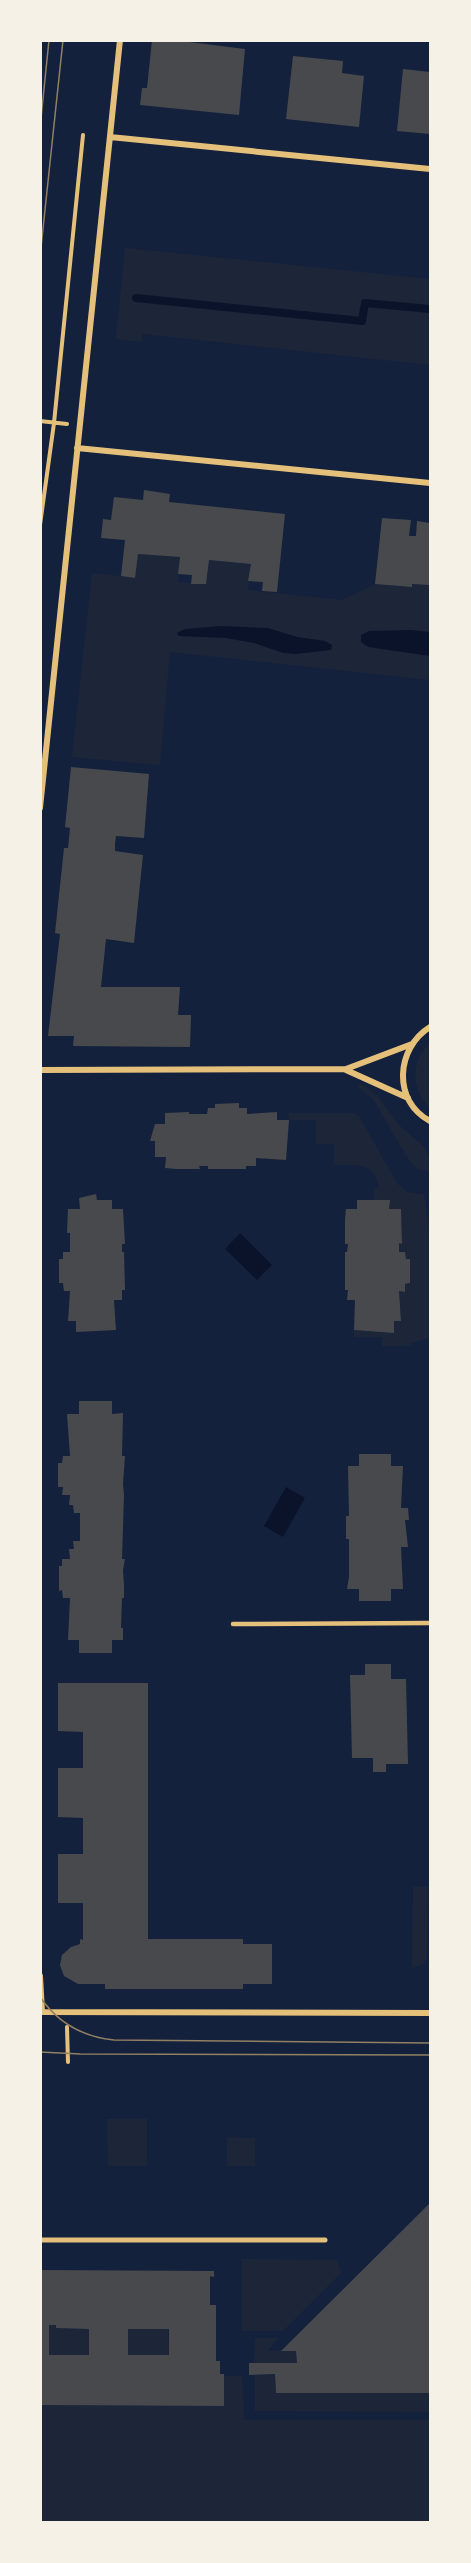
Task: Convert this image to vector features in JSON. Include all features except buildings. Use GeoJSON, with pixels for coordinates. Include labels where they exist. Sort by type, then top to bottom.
{"type":"FeatureCollection","features":[{"type":"Feature","properties":{"kind":"street"},"geometry":{"type":"LineString","coordinates":[[40,808],[120,40]]}},
{"type":"Feature","properties":{"kind":"street"},"geometry":{"type":"LineString","coordinates":[[110,137],[430,169]]}},
{"type":"Feature","properties":{"kind":"street"},"geometry":{"type":"LineString","coordinates":[[77,448],[430,483]]}},
{"type":"Feature","properties":{"kind":"street"},"geometry":{"type":"LineString","coordinates":[[408,1098],[404,1085],[405,1057],[412,1044],[430,1027]]}},
{"type":"Feature","properties":{"kind":"street"},"geometry":{"type":"LineString","coordinates":[[40,1070],[345,1069],[412,1044]]}},
{"type":"Feature","properties":{"kind":"street"},"geometry":{"type":"LineString","coordinates":[[345,1069],[408,1098],[429,1120],[430,1128]]}},
{"type":"Feature","properties":{"kind":"street"},"geometry":{"type":"LineString","coordinates":[[40,1976],[41,2012],[430,2013]]}},
{"type":"Feature","properties":{"kind":"street"},"geometry":{"type":"LineString","coordinates":[[40,2240],[325,2240]]}},
{"type":"Feature","properties":{"kind":"lane"},"geometry":{"type":"LineString","coordinates":[[233,1624],[430,1623]]}},
{"type":"Feature","properties":{"kind":"path"},"geometry":{"type":"LineString","coordinates":[[40,525],[54,423],[83,135]]}},
{"type":"Feature","properties":{"kind":"path"},"geometry":{"type":"LineString","coordinates":[[40,422],[73,424]]}},
{"type":"Feature","properties":{"kind":"path"},"geometry":{"type":"LineString","coordinates":[[67,2020],[68,2062]]}},
{"type":"Feature","properties":{"kind":"shaded area"},"geometry":{"type":"Polygon","coordinates":[[[125,248],[430,279],[430,365],[142,334],[142,342],[116,339],[125,248]]]}},
{"type":"Feature","properties":{"kind":"shaded area"},"geometry":{"type":"Polygon","coordinates":[[[138,554],[180,557],[178,582],[205,584],[209,560],[251,564],[248,590],[342,600],[375,584],[412,587],[412,584],[430,585],[430,680],[170,652],[160,765],[72,757],[92,573],[121,576],[138,554]]]}},
{"type":"Feature","properties":{"kind":"shaded area"},"geometry":{"type":"Polygon","coordinates":[[[221,626],[268,628],[297,637],[325,641],[332,645],[331,650],[295,654],[226,638],[179,636],[177,633],[185,629],[221,626]]]}},
{"type":"Feature","properties":{"kind":"shaded area"},"geometry":{"type":"Polygon","coordinates":[[[369,631],[430,632],[430,656],[368,647],[361,642],[361,635],[369,631]]]}},
{"type":"Feature","properties":{"kind":"shaded area"},"geometry":{"type":"Polygon","coordinates":[[[430,1042],[430,1108],[419,1092],[415,1075],[419,1058],[430,1042]]]}},
{"type":"Feature","properties":{"kind":"shaded area"},"geometry":{"type":"Polygon","coordinates":[[[360,1083],[377,1095],[398,1124],[423,1146],[430,1157],[430,1171],[418,1169],[410,1162],[373,1099],[358,1088],[360,1083]]]}},
{"type":"Feature","properties":{"kind":"shaded area"},"geometry":{"type":"Polygon","coordinates":[[[288,1113],[353,1113],[359,1116],[397,1183],[407,1192],[424,1194],[430,1235],[430,1338],[411,1343],[411,1346],[382,1346],[382,1337],[354,1337],[354,1330],[393,1333],[394,1321],[401,1321],[399,1291],[404,1291],[405,1284],[410,1283],[410,1259],[406,1259],[405,1252],[399,1252],[399,1243],[402,1243],[402,1220],[389,1209],[389,1200],[374,1200],[374,1189],[379,1188],[374,1173],[357,1165],[334,1165],[334,1144],[316,1144],[316,1120],[289,1120],[288,1113]]]}},
{"type":"Feature","properties":{"kind":"shaded area"},"geometry":{"type":"Polygon","coordinates":[[[240,1233],[272,1265],[257,1280],[225,1249],[240,1233]]]}},
{"type":"Feature","properties":{"kind":"shaded area"},"geometry":{"type":"Polygon","coordinates":[[[286,1487],[305,1498],[283,1537],[264,1526],[286,1487]]]}},
{"type":"Feature","properties":{"kind":"shaded area"},"geometry":{"type":"Polygon","coordinates":[[[413,1886],[428,1887],[427,1959],[423,1964],[412,1968],[413,1886]]]}},
{"type":"Feature","properties":{"kind":"shaded area"},"geometry":{"type":"Polygon","coordinates":[[[107,2119],[147,2119],[147,2166],[108,2166],[107,2119]]]}},
{"type":"Feature","properties":{"kind":"shaded area"},"geometry":{"type":"Polygon","coordinates":[[[227,2137],[255,2138],[255,2166],[227,2166],[227,2137]]]}},
{"type":"Feature","properties":{"kind":"shaded area"},"geometry":{"type":"Polygon","coordinates":[[[242,2259],[337,2260],[341,2273],[283,2331],[242,2331],[242,2259]]]}},
{"type":"Feature","properties":{"kind":"shaded area"},"geometry":{"type":"Polygon","coordinates":[[[49,2325],[56,2325],[56,2328],[89,2329],[89,2355],[49,2355],[49,2325]]]}},
{"type":"Feature","properties":{"kind":"shaded area"},"geometry":{"type":"Polygon","coordinates":[[[128,2329],[168,2329],[169,2355],[128,2355],[128,2329]]]}},
{"type":"Feature","properties":{"kind":"shaded area"},"geometry":{"type":"Polygon","coordinates":[[[255,2338],[278,2338],[268,2351],[296,2351],[297,2363],[254,2363],[255,2338]]]}},
{"type":"Feature","properties":{"kind":"shaded area"},"geometry":{"type":"Polygon","coordinates":[[[275,2374],[276,2393],[430,2393],[430,2412],[255,2411],[255,2375],[275,2374]]]}},
{"type":"Feature","properties":{"kind":"shaded area"},"geometry":{"type":"Polygon","coordinates":[[[224,2376],[242,2376],[244,2420],[430,2420],[430,2522],[41,2522],[41,2405],[223,2406],[224,2376]]]}},
{"type":"Feature","properties":{"kind":"waterway"},"geometry":{"type":"LineString","coordinates":[[136,298],[362,321],[365,303],[430,309]]}},
{"type":"Feature","properties":{"kind":"tram line"},"geometry":{"type":"LineString","coordinates":[[40,128],[49,40]]}},
{"type":"Feature","properties":{"kind":"tram line"},"geometry":{"type":"LineString","coordinates":[[40,257],[63,40]]}},
{"type":"Feature","properties":{"kind":"tram line"},"geometry":{"type":"LineString","coordinates":[[40,1997],[55,2014],[72,2027],[92,2036],[114,2040],[430,2043]]}},
{"type":"Feature","properties":{"kind":"tram line"},"geometry":{"type":"LineString","coordinates":[[40,2052],[430,2055]]}}]}
